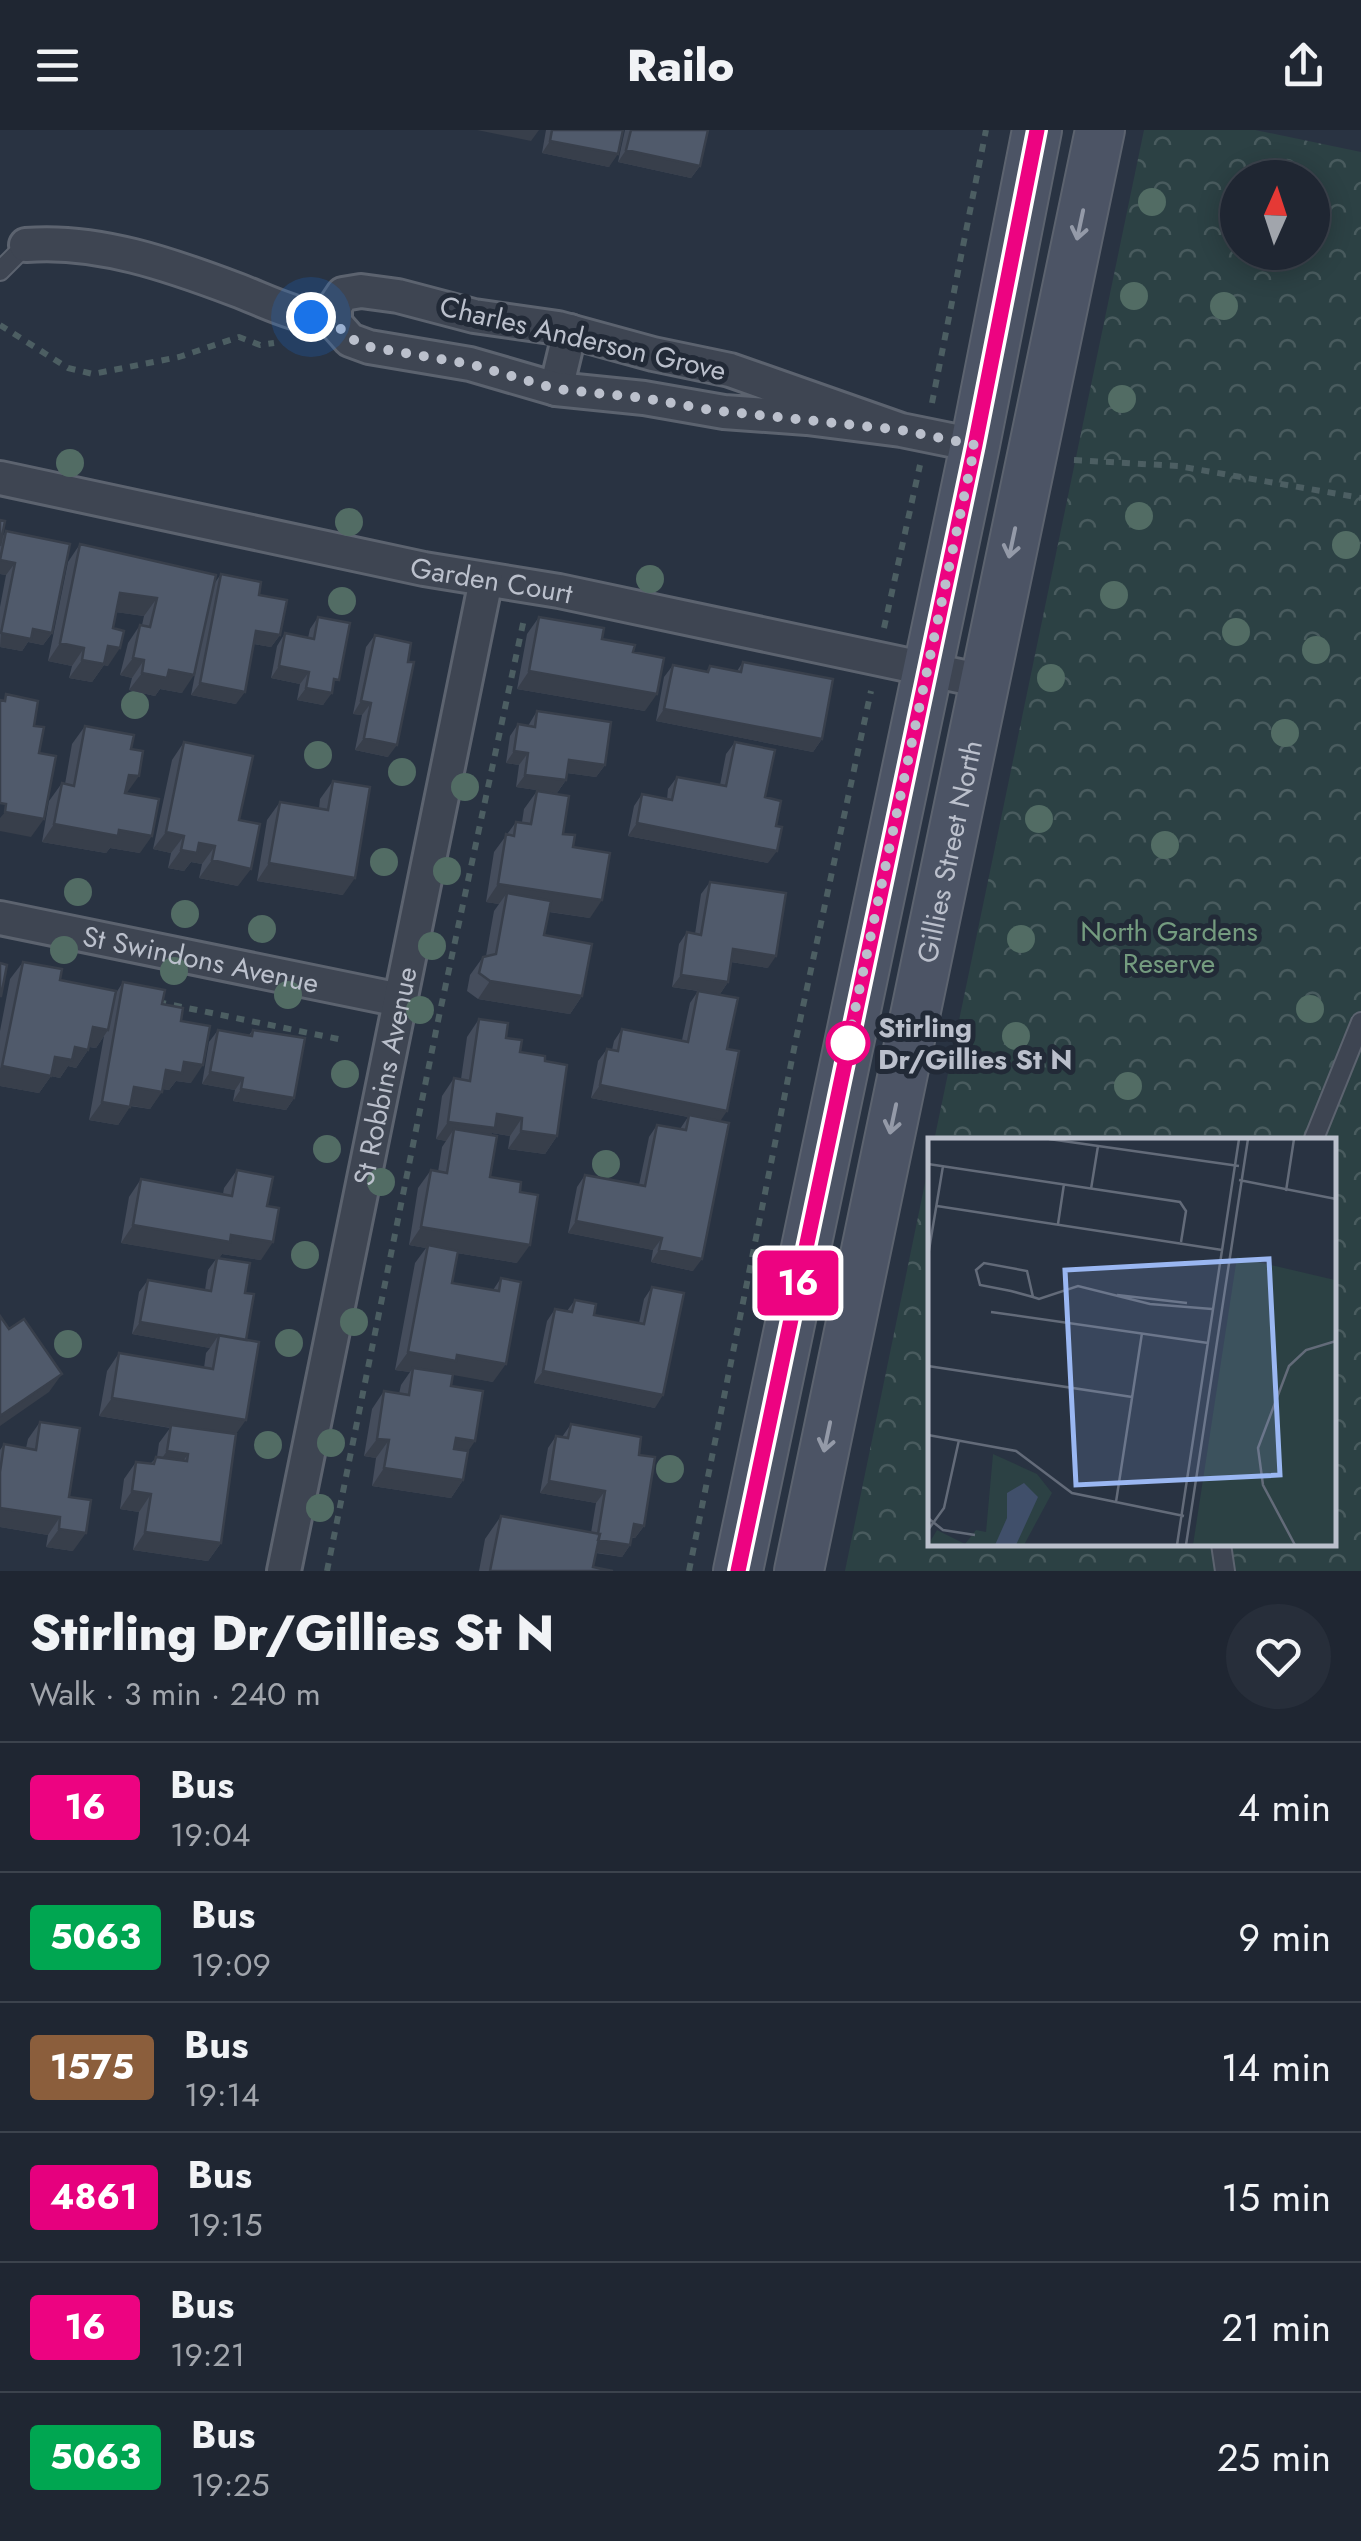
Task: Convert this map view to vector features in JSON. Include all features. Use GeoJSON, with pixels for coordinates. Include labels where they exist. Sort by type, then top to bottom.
{"type":"FeatureCollection","features":[{"type":"Feature","properties":{"kind":"main road"},"geometry":{"type":"LineString","coordinates":[[738,1571],[975,445],[1037,130]]}},
{"type":"Feature","properties":{"kind":"main road","name":"Gillies Street North"},"geometry":{"type":"LineString","coordinates":[[799,1571],[1100,130]]}},
{"type":"Feature","properties":{"kind":"street","name":"Charles Anderson Grove"},"geometry":{"type":"LineString","coordinates":[[26,245],[82,246],[108,251],[197,276],[305,316],[334,318]]}},
{"type":"Feature","properties":{"kind":"street","name":"Charles Anderson Grove"},"geometry":{"type":"LineString","coordinates":[[914,432],[730,370],[653,354],[570,330],[474,316],[398,296],[347,292],[337,301],[337,328],[350,340],[470,364],[556,389],[914,432],[975,445]]}},
{"type":"Feature","properties":{"kind":"street"},"geometry":{"type":"LineString","coordinates":[[387,350],[398,296]]}},
{"type":"Feature","properties":{"kind":"street"},"geometry":{"type":"LineString","coordinates":[[556,389],[570,330]]}},
{"type":"Feature","properties":{"kind":"street","name":"Garden Court"},"geometry":{"type":"LineString","coordinates":[[0,478],[983,681]]}},
{"type":"Feature","properties":{"kind":"street","name":"St Robbins Avenue"},"geometry":{"type":"LineString","coordinates":[[284,1571],[486,580]]}},
{"type":"Feature","properties":{"kind":"street","name":"St Swindons Avenue"},"geometry":{"type":"LineString","coordinates":[[0,918],[400,1000]]}},
{"type":"Feature","properties":{"kind":"lane"},"geometry":{"type":"LineString","coordinates":[[0,271],[26,245]]}},
{"type":"Feature","properties":{"kind":"lane"},"geometry":{"type":"LineString","coordinates":[[1313,1138],[1361,1022]]}},
{"type":"Feature","properties":{"kind":"lane"},"geometry":{"type":"LineString","coordinates":[[1221,1546],[1224,1571]]}},
{"type":"Feature","properties":{"kind":"path"},"geometry":{"type":"LineString","coordinates":[[884,633],[914,432],[986,130]]}},
{"type":"Feature","properties":{"kind":"path"},"geometry":{"type":"LineString","coordinates":[[0,325],[68,368],[93,374],[239,338],[260,344],[276,343]]}},
{"type":"Feature","properties":{"kind":"path"},"geometry":{"type":"LineString","coordinates":[[1072,460],[1178,466],[1361,498]]}},
{"type":"Feature","properties":{"kind":"path"},"geometry":{"type":"LineString","coordinates":[[327,1571],[524,618]]}},
{"type":"Feature","properties":{"kind":"path"},"geometry":{"type":"LineString","coordinates":[[689,1571],[871,691]]}},
{"type":"Feature","properties":{"kind":"path"},"geometry":{"type":"LineString","coordinates":[[152,1001],[343,1040]]}},
{"type":"Feature","properties":{"kind":"green space","name":"North Gardens Reserve"},"geometry":{"type":"Polygon","coordinates":[[[1144,130],[1255,130],[1361,152],[1361,1571],[845,1571],[928,1169],[928,1546],[1336,1546],[1336,1138],[935,1138],[1144,130]]]}},
{"type":"Feature","properties":{"kind":"building"},"geometry":{"type":"Polygon","coordinates":[[[552,130],[623,130],[618,154],[550,141],[552,130]]]}},
{"type":"Feature","properties":{"kind":"building"},"geometry":{"type":"Polygon","coordinates":[[[631,130],[708,130],[700,166],[626,150],[631,130]]]}},
{"type":"Feature","properties":{"kind":"building"},"geometry":{"type":"Polygon","coordinates":[[[0,520],[5,521],[0,546],[0,520]]]}},
{"type":"Feature","properties":{"kind":"building"},"geometry":{"type":"Polygon","coordinates":[[[6,531],[70,544],[52,633],[33,629],[31,639],[1,633],[15,563],[0,560],[6,531]]]}},
{"type":"Feature","properties":{"kind":"building"},"geometry":{"type":"Polygon","coordinates":[[[80,544],[216,575],[194,675],[169,670],[167,678],[142,673],[144,660],[133,658],[140,625],[150,627],[157,598],[120,593],[113,628],[124,631],[120,648],[108,646],[104,664],[82,660],[84,648],[60,643],[80,544]]]}},
{"type":"Feature","properties":{"kind":"building"},"geometry":{"type":"Polygon","coordinates":[[[221,574],[261,582],[259,595],[287,600],[280,635],[256,631],[245,692],[200,683],[221,574]]]}},
{"type":"Feature","properties":{"kind":"building"},"geometry":{"type":"Polygon","coordinates":[[[318,617],[350,623],[339,680],[334,679],[332,693],[306,688],[309,672],[279,666],[285,633],[314,639],[318,617]]]}},
{"type":"Feature","properties":{"kind":"building"},"geometry":{"type":"Polygon","coordinates":[[[539,617],[604,628],[602,639],[635,645],[633,652],[664,658],[657,694],[529,671],[539,617]]]}},
{"type":"Feature","properties":{"kind":"building"},"geometry":{"type":"Polygon","coordinates":[[[375,635],[411,643],[408,662],[414,662],[397,745],[364,738],[371,703],[361,701],[375,635]]]}},
{"type":"Feature","properties":{"kind":"building"},"geometry":{"type":"Polygon","coordinates":[[[743,662],[833,679],[822,739],[664,709],[673,665],[708,672],[710,666],[741,672],[743,662]]]}},
{"type":"Feature","properties":{"kind":"building"},"geometry":{"type":"Polygon","coordinates":[[[6,694],[38,701],[34,726],[44,727],[39,753],[56,756],[44,819],[5,812],[6,804],[0,803],[0,700],[5,701],[6,694]]]}},
{"type":"Feature","properties":{"kind":"building"},"geometry":{"type":"Polygon","coordinates":[[[537,711],[611,722],[605,765],[569,760],[566,780],[525,775],[528,753],[514,751],[518,724],[535,727],[537,711]]]}},
{"type":"Feature","properties":{"kind":"building"},"geometry":{"type":"Polygon","coordinates":[[[85,726],[134,735],[131,749],[143,751],[139,776],[129,775],[125,793],[159,799],[152,836],[119,830],[118,836],[54,824],[62,783],[74,786],[85,726]]]}},
{"type":"Feature","properties":{"kind":"building"},"geometry":{"type":"Polygon","coordinates":[[[184,742],[253,756],[239,820],[260,824],[251,869],[212,860],[215,846],[199,843],[197,853],[181,850],[184,836],[166,832],[184,742]]]}},
{"type":"Feature","properties":{"kind":"building"},"geometry":{"type":"Polygon","coordinates":[[[735,742],[775,750],[765,797],[781,801],[776,826],[782,827],[777,851],[637,823],[642,794],[672,800],[677,777],[726,786],[735,742]]]}},
{"type":"Feature","properties":{"kind":"building"},"geometry":{"type":"Polygon","coordinates":[[[333,781],[370,787],[355,878],[269,863],[280,802],[328,810],[333,781]]]}},
{"type":"Feature","properties":{"kind":"building"},"geometry":{"type":"Polygon","coordinates":[[[537,791],[569,796],[563,834],[575,835],[573,847],[610,853],[602,900],[498,884],[506,834],[514,836],[516,822],[531,824],[537,791]]]}},
{"type":"Feature","properties":{"kind":"building"},"geometry":{"type":"Polygon","coordinates":[[[710,882],[786,893],[776,956],[733,949],[728,982],[681,975],[687,932],[701,935],[710,882]]]}},
{"type":"Feature","properties":{"kind":"building"},"geometry":{"type":"Polygon","coordinates":[[[507,893],[551,901],[544,935],[592,944],[582,996],[490,981],[479,973],[483,957],[496,954],[507,893]]]}},
{"type":"Feature","properties":{"kind":"building"},"geometry":{"type":"Polygon","coordinates":[[[23,962],[62,969],[60,980],[116,991],[108,1030],[93,1027],[88,1050],[75,1047],[72,1060],[55,1057],[51,1076],[2,1066],[23,962]]]}},
{"type":"Feature","properties":{"kind":"building"},"geometry":{"type":"Polygon","coordinates":[[[0,963],[7,965],[1,996],[0,996],[0,963]]]}},
{"type":"Feature","properties":{"kind":"building"},"geometry":{"type":"Polygon","coordinates":[[[123,982],[165,990],[162,1004],[183,1008],[181,1021],[210,1026],[203,1065],[184,1062],[182,1073],[166,1070],[162,1092],[134,1087],[130,1107],[102,1102],[123,982]]]}},
{"type":"Feature","properties":{"kind":"building"},"geometry":{"type":"Polygon","coordinates":[[[698,991],[738,998],[727,1049],[739,1051],[727,1111],[600,1085],[607,1049],[618,1051],[622,1029],[688,1042],[698,991]]]}},
{"type":"Feature","properties":{"kind":"building"},"geometry":{"type":"Polygon","coordinates":[[[479,1019],[508,1023],[506,1038],[522,1040],[520,1052],[567,1065],[557,1136],[521,1131],[522,1118],[497,1114],[495,1128],[448,1122],[454,1078],[470,1081],[479,1019]]]}},
{"type":"Feature","properties":{"kind":"building"},"geometry":{"type":"Polygon","coordinates":[[[218,1030],[252,1036],[253,1030],[305,1038],[294,1098],[241,1089],[243,1078],[210,1072],[218,1030]]]}},
{"type":"Feature","properties":{"kind":"building"},"geometry":{"type":"Polygon","coordinates":[[[689,1115],[729,1123],[702,1259],[659,1250],[662,1238],[576,1221],[585,1175],[645,1186],[657,1125],[686,1130],[689,1115]]]}},
{"type":"Feature","properties":{"kind":"building"},"geometry":{"type":"Polygon","coordinates":[[[454,1129],[497,1136],[490,1177],[521,1182],[520,1192],[538,1195],[530,1245],[421,1227],[431,1170],[447,1173],[454,1129]]]}},
{"type":"Feature","properties":{"kind":"building"},"geometry":{"type":"Polygon","coordinates":[[[237,1170],[273,1177],[267,1206],[279,1208],[273,1242],[231,1235],[230,1242],[133,1225],[141,1179],[232,1196],[237,1170]]]}},
{"type":"Feature","properties":{"kind":"building"},"geometry":{"type":"Polygon","coordinates":[[[428,1245],[458,1251],[452,1283],[499,1291],[501,1278],[521,1282],[506,1364],[457,1355],[456,1361],[408,1352],[428,1245]]]}},
{"type":"Feature","properties":{"kind":"building"},"geometry":{"type":"Polygon","coordinates":[[[217,1258],[250,1263],[245,1293],[254,1294],[246,1340],[140,1322],[148,1280],[211,1291],[217,1258]]]}},
{"type":"Feature","properties":{"kind":"building"},"geometry":{"type":"Polygon","coordinates":[[[652,1287],[684,1293],[663,1395],[543,1371],[555,1309],[572,1312],[575,1300],[596,1304],[594,1315],[644,1324],[652,1287]]]}},
{"type":"Feature","properties":{"kind":"building"},"geometry":{"type":"Polygon","coordinates":[[[0,1316],[9,1329],[24,1319],[62,1374],[0,1416],[0,1316]]]}},
{"type":"Feature","properties":{"kind":"building"},"geometry":{"type":"Polygon","coordinates":[[[219,1335],[259,1342],[246,1420],[112,1398],[119,1353],[213,1369],[219,1335]]]}},
{"type":"Feature","properties":{"kind":"building"},"geometry":{"type":"Polygon","coordinates":[[[413,1368],[453,1374],[451,1386],[483,1391],[475,1441],[456,1438],[454,1449],[468,1451],[463,1480],[384,1468],[389,1440],[377,1439],[384,1391],[409,1395],[413,1368]]]}},
{"type":"Feature","properties":{"kind":"building"},"geometry":{"type":"Polygon","coordinates":[[[40,1422],[80,1428],[69,1497],[91,1500],[86,1533],[59,1529],[60,1517],[0,1508],[4,1444],[36,1450],[40,1422]]]}},
{"type":"Feature","properties":{"kind":"building"},"geometry":{"type":"Polygon","coordinates":[[[571,1424],[641,1437],[639,1455],[655,1457],[644,1526],[634,1524],[630,1545],[598,1540],[605,1491],[549,1481],[556,1436],[568,1438],[571,1424]]]}},
{"type":"Feature","properties":{"kind":"building"},"geometry":{"type":"Polygon","coordinates":[[[171,1425],[236,1434],[221,1543],[145,1532],[151,1494],[132,1491],[136,1462],[154,1464],[156,1457],[187,1461],[188,1454],[167,1451],[171,1425]]]}},
{"type":"Feature","properties":{"kind":"building"},"geometry":{"type":"Polygon","coordinates":[[[501,1516],[600,1534],[593,1567],[613,1571],[490,1571],[501,1516]]]}},
{"type":"Feature","properties":{"kind":"bus line","name":"16"},"geometry":{"type":"LineString","coordinates":[[738,1571],[975,445],[1037,130]]}},
{"type":"Feature","properties":{"kind":"place","name":"Stirling Dr/Gillies St N"},"geometry":{"type":"Point","coordinates":[848,1043]}},
{"type":"Feature","properties":{"kind":"route"},"geometry":{"type":"LineString","coordinates":[[311,317],[334,318],[345,336],[370,347],[470,364],[556,389],[901,430],[975,445],[848,1043]]}}]}
